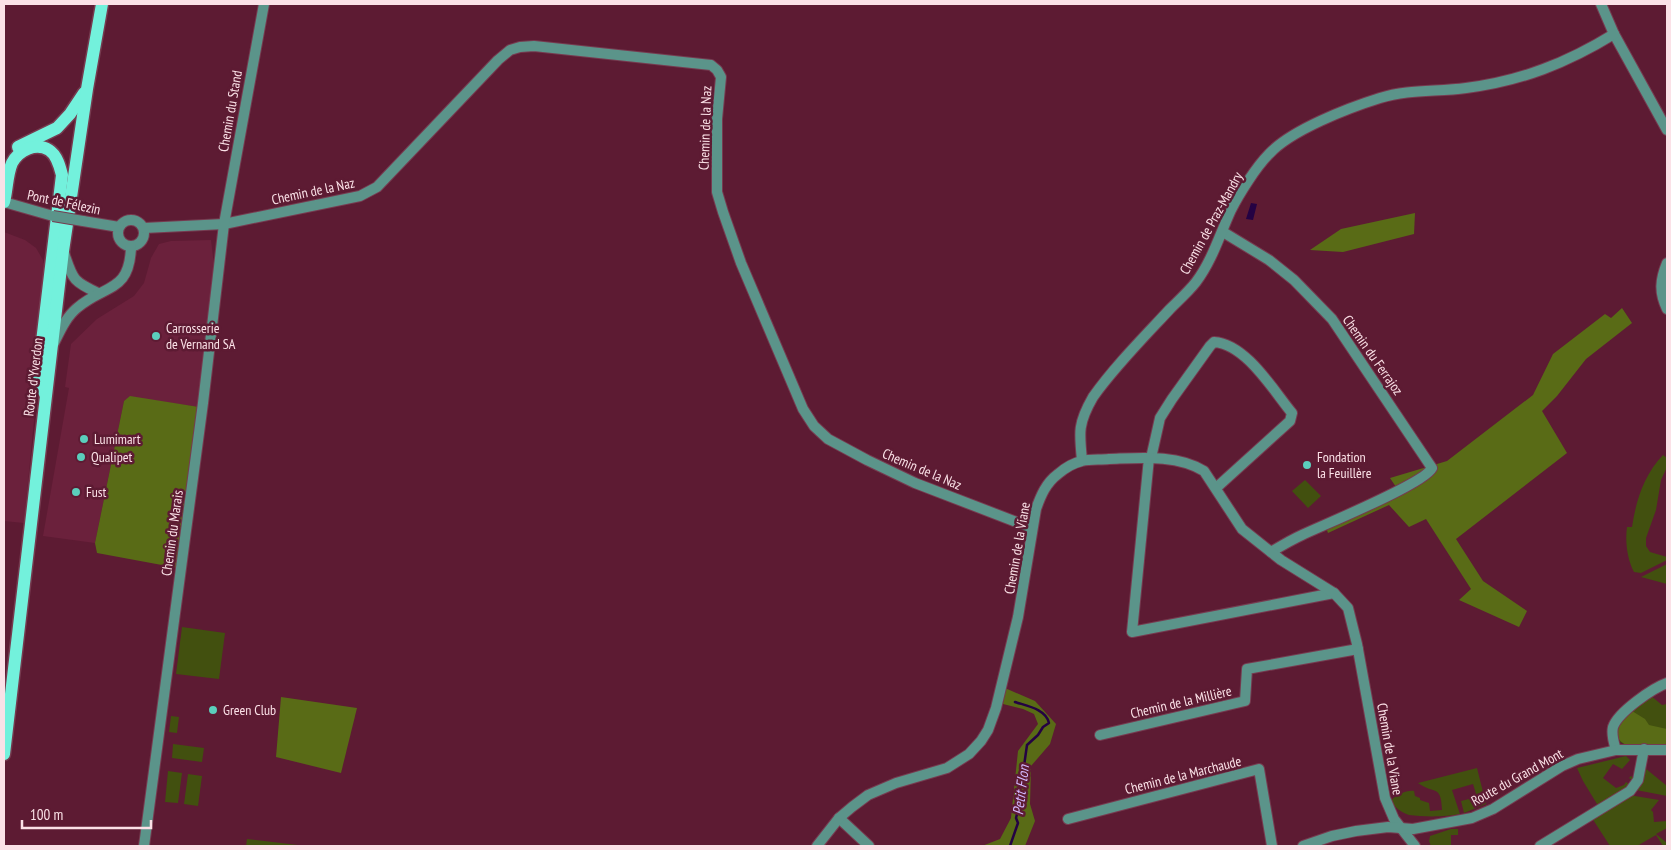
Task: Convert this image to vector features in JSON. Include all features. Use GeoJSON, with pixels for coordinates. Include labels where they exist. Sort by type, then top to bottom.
{"type":"FeatureCollection","features":[{"type":"Feature","properties":{"kind":"main road","name":"Route d'Yverdon"},"geometry":{"type":"LineString","coordinates":[[4,754],[63,251],[87,89],[102,4]]}},
{"type":"Feature","properties":{"kind":"main road"},"geometry":{"type":"LineString","coordinates":[[4,167],[20,145],[57,128],[70,114],[87,89]]}},
{"type":"Feature","properties":{"kind":"main road"},"geometry":{"type":"LineString","coordinates":[[4,202],[12,164],[18,156],[27,149],[39,147],[51,151],[58,162],[62,175],[38,375],[46,396]]}},
{"type":"Feature","properties":{"kind":"street","name":"Chemin du Stand"},"geometry":{"type":"LineString","coordinates":[[224,224],[264,4]]}},
{"type":"Feature","properties":{"kind":"street"},"geometry":{"type":"LineString","coordinates":[[1601,4],[1614,34],[1667,130]]}},
{"type":"Feature","properties":{"kind":"street","name":"Chemin de Praz-Mandry"},"geometry":{"type":"LineString","coordinates":[[1082,460],[1081,422],[1083,414],[1093,397],[1196,282],[1222,232],[1232,208],[1269,153],[1286,140],[1354,107],[1389,96],[1415,91],[1464,89],[1487,85],[1556,65],[1586,51],[1614,34]]}},
{"type":"Feature","properties":{"kind":"street","name":"Chemin de la Naz"},"geometry":{"type":"LineString","coordinates":[[224,224],[360,196],[370,191],[400,163],[498,60],[510,50],[534,46],[698,62],[711,65],[721,77],[717,119],[717,192],[740,263],[803,410],[814,426],[834,442],[915,483],[1032,528]]}},
{"type":"Feature","properties":{"kind":"street","name":"Pont de Félezin"},"geometry":{"type":"LineString","coordinates":[[4,202],[54,216],[119,227]]}},
{"type":"Feature","properties":{"kind":"street"},"geometry":{"type":"LineString","coordinates":[[134,220],[142,224],[144,228],[144,237],[139,244],[126,245],[118,235],[119,227],[126,221],[134,220]]}},
{"type":"Feature","properties":{"kind":"street"},"geometry":{"type":"LineString","coordinates":[[144,228],[224,224]]}},
{"type":"Feature","properties":{"kind":"street","name":"Chemin du Marais"},"geometry":{"type":"LineString","coordinates":[[144,846],[203,403],[224,224]]}},
{"type":"Feature","properties":{"kind":"street","name":"Chemin du Ferrajoz"},"geometry":{"type":"LineString","coordinates":[[1222,232],[1269,260],[1294,280],[1332,319],[1430,464],[1431,470],[1404,488],[1299,536],[1271,552]]}},
{"type":"Feature","properties":{"kind":"street"},"geometry":{"type":"LineString","coordinates":[[52,346],[72,313],[98,293],[108,290],[119,283],[125,276],[128,269],[130,246]]}},
{"type":"Feature","properties":{"kind":"street"},"geometry":{"type":"LineString","coordinates":[[63,251],[71,274],[79,284],[98,293]]}},
{"type":"Feature","properties":{"kind":"street"},"geometry":{"type":"LineString","coordinates":[[1667,263],[1662,274],[1660,288],[1667,309]]}},
{"type":"Feature","properties":{"kind":"street"},"geometry":{"type":"LineString","coordinates":[[1216,488],[1269,442],[1290,421],[1292,416],[1292,412],[1252,361],[1221,342],[1214,342],[1210,346],[1165,409],[1157,429],[1150,458],[1132,632],[1334,593]]}},
{"type":"Feature","properties":{"kind":"street","name":"Chemin de la Viane"},"geometry":{"type":"LineString","coordinates":[[817,846],[839,818],[852,807],[881,789],[947,768],[969,754],[982,741],[996,708],[1014,635],[1024,585],[1032,528],[1036,509],[1044,488],[1060,472],[1082,460],[1150,458],[1194,465],[1204,471],[1242,529],[1271,552],[1334,593],[1348,608],[1358,649],[1385,798],[1394,819],[1416,846]]}},
{"type":"Feature","properties":{"kind":"street","name":"Chemin de la Millière"},"geometry":{"type":"LineString","coordinates":[[1100,735],[1245,700],[1247,670],[1358,649]]}},
{"type":"Feature","properties":{"kind":"street"},"geometry":{"type":"LineString","coordinates":[[1616,750],[1612,734],[1615,722],[1646,694],[1667,683]]}},
{"type":"Feature","properties":{"kind":"street"},"geometry":{"type":"LineString","coordinates":[[1540,846],[1630,791],[1638,780],[1644,749]]}},
{"type":"Feature","properties":{"kind":"street","name":"Route du Grand Mont"},"geometry":{"type":"LineString","coordinates":[[1302,846],[1332,836],[1356,831],[1388,827],[1413,829],[1453,822],[1481,814],[1562,766],[1578,759],[1616,750],[1667,750]]}},
{"type":"Feature","properties":{"kind":"street","name":"Chemin de la Marchaude"},"geometry":{"type":"LineString","coordinates":[[1068,819],[1259,769],[1272,846]]}},
{"type":"Feature","properties":{"kind":"street"},"geometry":{"type":"LineString","coordinates":[[839,818],[869,846]]}},
{"type":"Feature","properties":{"kind":"shaded area"},"geometry":{"type":"Polygon","coordinates":[[[1251,203],[1257,204],[1253,220],[1246,219],[1251,203]]]}},
{"type":"Feature","properties":{"kind":"shaded area"},"geometry":{"type":"Polygon","coordinates":[[[4,232],[25,240],[36,248],[43,260],[46,271],[24,523],[4,521],[4,232]]]}},
{"type":"Feature","properties":{"kind":"shaded area"},"geometry":{"type":"Polygon","coordinates":[[[211,240],[214,265],[199,407],[130,397],[124,401],[95,543],[43,536],[69,388],[65,387],[71,344],[97,319],[134,296],[144,283],[151,258],[159,244],[171,241],[211,240]]]}},
{"type":"Feature","properties":{"kind":"green space"},"geometry":{"type":"Polygon","coordinates":[[[1415,213],[1414,234],[1343,252],[1310,250],[1341,229],[1415,213]]]}},
{"type":"Feature","properties":{"kind":"green space"},"geometry":{"type":"Polygon","coordinates":[[[1622,308],[1632,323],[1586,359],[1557,396],[1542,411],[1567,453],[1456,539],[1483,581],[1527,611],[1519,627],[1459,600],[1471,589],[1426,519],[1409,527],[1389,505],[1328,533],[1324,522],[1396,487],[1390,478],[1447,461],[1533,395],[1553,354],[1605,314],[1611,318],[1622,308]]]}},
{"type":"Feature","properties":{"kind":"green space"},"geometry":{"type":"Polygon","coordinates":[[[130,396],[199,407],[178,568],[97,553],[95,543],[124,401],[130,396]]]}},
{"type":"Feature","properties":{"kind":"green space"},"geometry":{"type":"Polygon","coordinates":[[[1663,455],[1667,458],[1667,467],[1661,480],[1656,510],[1646,538],[1646,546],[1650,552],[1667,557],[1667,560],[1641,573],[1634,572],[1627,550],[1627,527],[1632,527],[1636,507],[1646,479],[1663,455]]]}},
{"type":"Feature","properties":{"kind":"green space"},"geometry":{"type":"Polygon","coordinates":[[[1305,480],[1321,496],[1308,508],[1292,491],[1305,480]]]}},
{"type":"Feature","properties":{"kind":"green space"},"geometry":{"type":"Polygon","coordinates":[[[1667,564],[1667,584],[1641,577],[1667,564]]]}},
{"type":"Feature","properties":{"kind":"green space"},"geometry":{"type":"Polygon","coordinates":[[[182,627],[225,633],[219,679],[176,674],[182,627]]]}},
{"type":"Feature","properties":{"kind":"green space"},"geometry":{"type":"Polygon","coordinates":[[[1005,688],[1035,701],[1056,724],[1050,744],[1031,766],[1030,804],[1035,821],[1025,846],[982,846],[1000,839],[1011,818],[1018,751],[1038,724],[1034,714],[1003,704],[1005,688]]]}},
{"type":"Feature","properties":{"kind":"green space"},"geometry":{"type":"Polygon","coordinates":[[[1650,695],[1662,705],[1667,704],[1667,746],[1626,745],[1620,742],[1616,726],[1650,695]]]}},
{"type":"Feature","properties":{"kind":"green space"},"geometry":{"type":"Polygon","coordinates":[[[281,697],[357,708],[341,773],[276,757],[281,697]]]}},
{"type":"Feature","properties":{"kind":"green space"},"geometry":{"type":"Polygon","coordinates":[[[1632,711],[1645,719],[1649,725],[1667,729],[1667,746],[1626,745],[1619,739],[1616,726],[1632,711]]]}},
{"type":"Feature","properties":{"kind":"green space"},"geometry":{"type":"Polygon","coordinates":[[[171,716],[179,717],[177,733],[169,732],[171,716]]]}},
{"type":"Feature","properties":{"kind":"green space"},"geometry":{"type":"Polygon","coordinates":[[[173,744],[204,748],[202,762],[172,758],[173,744]]]}},
{"type":"Feature","properties":{"kind":"green space"},"geometry":{"type":"Polygon","coordinates":[[[1626,756],[1630,760],[1622,769],[1613,764],[1603,778],[1616,788],[1624,785],[1626,782],[1629,784],[1632,780],[1629,778],[1631,776],[1635,779],[1634,781],[1622,792],[1597,804],[1577,768],[1626,756]]]}},
{"type":"Feature","properties":{"kind":"green space"},"geometry":{"type":"Polygon","coordinates":[[[1477,768],[1486,804],[1464,813],[1461,801],[1477,797],[1473,784],[1452,790],[1460,814],[1449,816],[1409,815],[1398,810],[1391,801],[1401,793],[1414,791],[1415,796],[1420,798],[1420,800],[1429,803],[1430,811],[1442,810],[1438,793],[1418,783],[1477,768]]]}},
{"type":"Feature","properties":{"kind":"green space"},"geometry":{"type":"Polygon","coordinates":[[[1645,768],[1667,786],[1667,796],[1636,790],[1645,768]]]}},
{"type":"Feature","properties":{"kind":"green space"},"geometry":{"type":"Polygon","coordinates":[[[168,771],[182,773],[178,803],[165,802],[168,771]]]}},
{"type":"Feature","properties":{"kind":"green space"},"geometry":{"type":"Polygon","coordinates":[[[188,774],[202,776],[198,806],[184,804],[188,774]]]}},
{"type":"Feature","properties":{"kind":"green space"},"geometry":{"type":"Polygon","coordinates":[[[1629,795],[1659,800],[1651,810],[1654,822],[1667,821],[1667,828],[1656,834],[1667,843],[1667,846],[1663,846],[1656,835],[1637,846],[1610,846],[1592,818],[1629,795]]]}},
{"type":"Feature","properties":{"kind":"green space"},"geometry":{"type":"Polygon","coordinates":[[[1451,829],[1458,829],[1458,835],[1451,835],[1451,846],[1431,846],[1430,836],[1451,829]]]}},
{"type":"Feature","properties":{"kind":"green space"},"geometry":{"type":"Polygon","coordinates":[[[247,839],[306,846],[246,846],[247,839]]]}},
{"type":"Feature","properties":{"kind":"waterway","name":"Petit Flon"},"geometry":{"type":"LineString","coordinates":[[1010,846],[1018,823],[1017,814],[1021,808],[1022,801],[1019,789],[1027,745],[1049,723],[1040,711],[1015,702]]}},
{"type":"Feature","properties":{"kind":"place","name":"Carrosserie de Vernand SA"},"geometry":{"type":"Point","coordinates":[156,336]}},
{"type":"Feature","properties":{"kind":"place","name":"Lumimart"},"geometry":{"type":"Point","coordinates":[84,439]}},
{"type":"Feature","properties":{"kind":"place","name":"Qualipet"},"geometry":{"type":"Point","coordinates":[81,457]}},
{"type":"Feature","properties":{"kind":"place","name":"Fondation la Feuillère"},"geometry":{"type":"Point","coordinates":[1307,465]}},
{"type":"Feature","properties":{"kind":"place","name":"Fust"},"geometry":{"type":"Point","coordinates":[76,492]}},
{"type":"Feature","properties":{"kind":"place","name":"Green Club"},"geometry":{"type":"Point","coordinates":[213,710]}}]}
